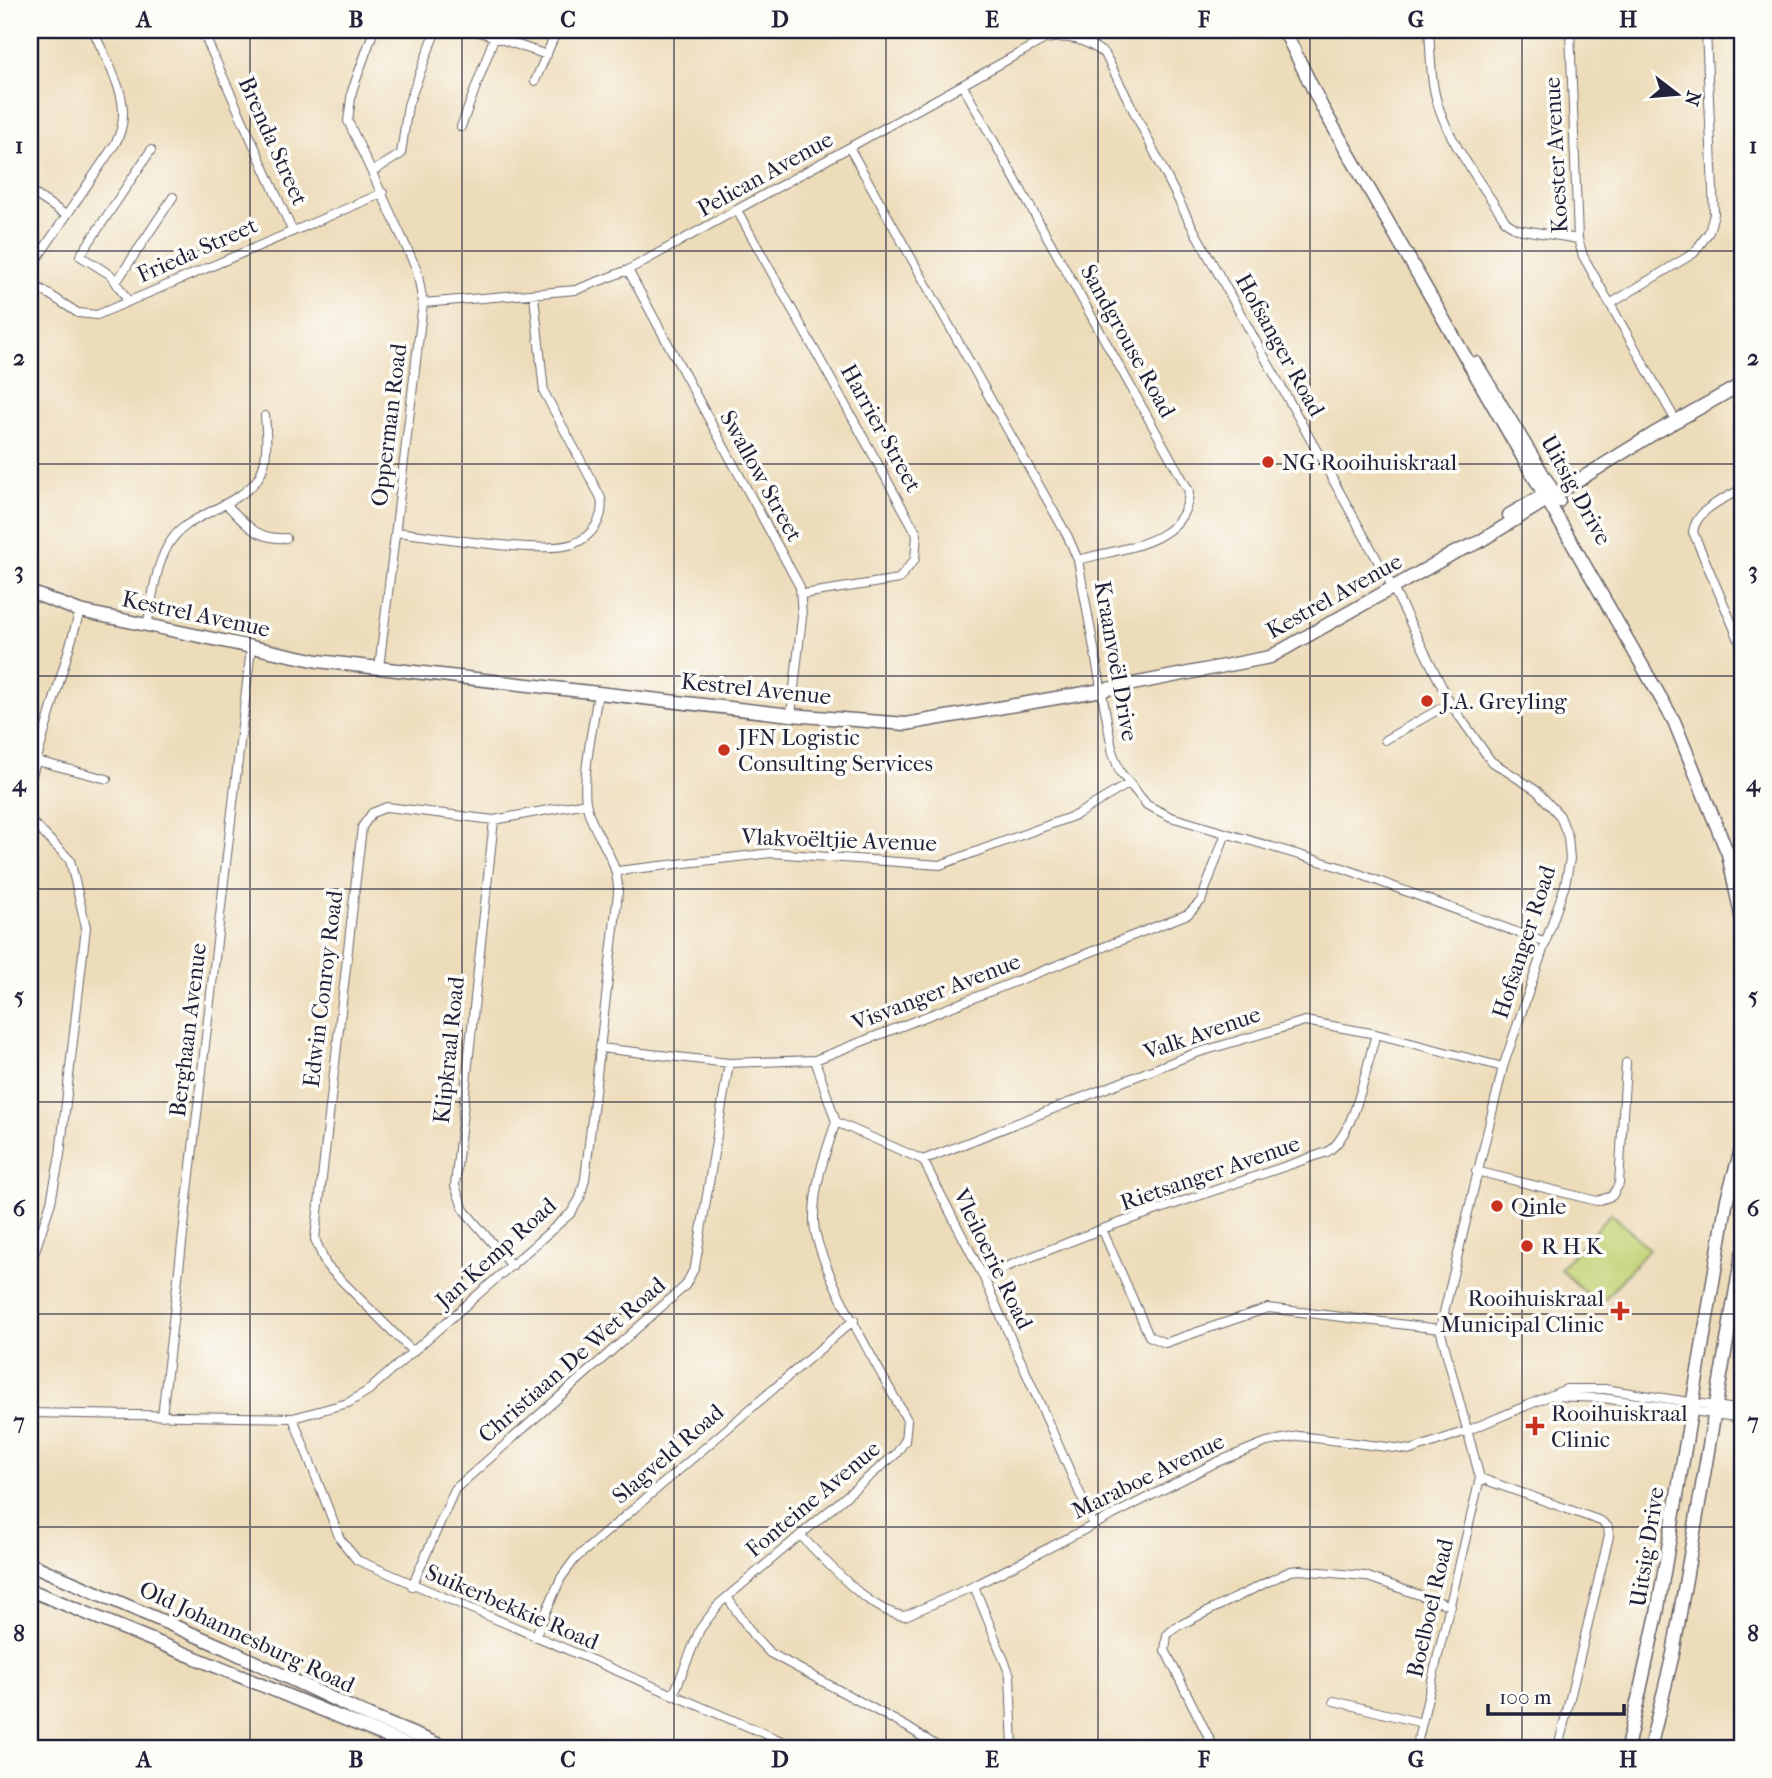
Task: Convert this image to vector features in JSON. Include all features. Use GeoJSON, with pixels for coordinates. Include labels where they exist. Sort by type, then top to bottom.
{"type":"FeatureCollection","features":[{"type":"Feature","properties":{"kind":"main road","name":"Uitsig Drive"},"geometry":{"type":"LineString","coordinates":[[1284,30],[1322,107],[1449,326],[1491,385],[1648,665],[1653,682],[1691,758],[1712,810],[1728,854],[1742,920]]}},
{"type":"Feature","properties":{"kind":"main road","name":"Kestrel Avenue"},"geometry":{"type":"LineString","coordinates":[[30,593],[79,611],[318,661],[791,715],[906,724],[1102,690],[1273,656],[1454,553],[1479,542],[1632,442],[1653,434],[1742,384]]}},
{"type":"Feature","properties":{"kind":"main road","name":"Uitsig Drive"},"geometry":{"type":"LineString","coordinates":[[1627,1748],[1657,1614],[1727,1199],[1742,1146]]}},
{"type":"Feature","properties":{"kind":"main road","name":"Uitsig Drive"},"geometry":{"type":"LineString","coordinates":[[1650,1748],[1673,1654],[1742,1254]]}},
{"type":"Feature","properties":{"kind":"main road","name":"Old Johannesburg Road"},"geometry":{"type":"LineString","coordinates":[[30,1564],[225,1647],[369,1716],[447,1748]]}},
{"type":"Feature","properties":{"kind":"main road","name":"Old Johannesburg Road"},"geometry":{"type":"LineString","coordinates":[[30,1590],[415,1748]]}},
{"type":"Feature","properties":{"kind":"street"},"geometry":{"type":"LineString","coordinates":[[30,270],[114,144],[125,122],[124,104],[93,30]]}},
{"type":"Feature","properties":{"kind":"street","name":"Brenda Street"},"geometry":{"type":"LineString","coordinates":[[202,30],[292,230]]}},
{"type":"Feature","properties":{"kind":"street","name":"Opperman Road"},"geometry":{"type":"LineString","coordinates":[[374,30],[352,91],[348,117],[350,128],[383,193],[417,270],[423,303],[379,668]]}},
{"type":"Feature","properties":{"kind":"street"},"geometry":{"type":"LineString","coordinates":[[372,172],[401,153],[408,105],[436,30]]}},
{"type":"Feature","properties":{"kind":"street"},"geometry":{"type":"LineString","coordinates":[[474,30],[495,34],[547,55]]}},
{"type":"Feature","properties":{"kind":"street"},"geometry":{"type":"LineString","coordinates":[[535,81],[557,30]]}},
{"type":"Feature","properties":{"kind":"street"},"geometry":{"type":"LineString","coordinates":[[1429,30],[1432,80],[1438,105],[1448,128],[1506,222],[1517,229],[1578,239]]}},
{"type":"Feature","properties":{"kind":"street","name":"Koester Avenue"},"geometry":{"type":"LineString","coordinates":[[1570,30],[1578,239],[1610,304],[1676,421]]}},
{"type":"Feature","properties":{"kind":"street"},"geometry":{"type":"LineString","coordinates":[[1610,304],[1694,253],[1709,232],[1714,214],[1706,30]]}},
{"type":"Feature","properties":{"kind":"street"},"geometry":{"type":"LineString","coordinates":[[461,127],[495,34]]}},
{"type":"Feature","properties":{"kind":"street","name":"Pelican Avenue"},"geometry":{"type":"LineString","coordinates":[[423,303],[534,296],[576,290],[628,270],[737,212],[1045,39],[1065,36],[1080,38],[1105,54]]}},
{"type":"Feature","properties":{"kind":"street","name":"Hofsanger Road"},"geometry":{"type":"LineString","coordinates":[[1105,54],[1189,221],[1393,588],[1450,703],[1491,761],[1537,791],[1560,816],[1568,837],[1570,859],[1565,885],[1503,1067],[1440,1329],[1480,1478]]}},
{"type":"Feature","properties":{"kind":"street","name":"Sandgrouse Road"},"geometry":{"type":"LineString","coordinates":[[963,86],[1189,491],[1186,511],[1171,531],[1078,560]]}},
{"type":"Feature","properties":{"kind":"street","name":"Kraanvoël Drive"},"geometry":{"type":"LineString","coordinates":[[850,149],[1058,517],[1078,560],[1113,754],[1128,784],[1147,805],[1171,817],[1343,868],[1546,943]]}},
{"type":"Feature","properties":{"kind":"street"},"geometry":{"type":"LineString","coordinates":[[128,301],[117,281],[80,256],[151,150]]}},
{"type":"Feature","properties":{"kind":"street"},"geometry":{"type":"LineString","coordinates":[[30,191],[66,215]]}},
{"type":"Feature","properties":{"kind":"street","name":"Frieda Street"},"geometry":{"type":"LineString","coordinates":[[30,282],[70,309],[85,314],[97,314],[383,193]]}},
{"type":"Feature","properties":{"kind":"street"},"geometry":{"type":"LineString","coordinates":[[117,281],[173,197]]}},
{"type":"Feature","properties":{"kind":"street","name":"Harrier Street"},"geometry":{"type":"LineString","coordinates":[[737,212],[917,534],[915,559],[899,579],[803,594]]}},
{"type":"Feature","properties":{"kind":"street","name":"Swallow Street"},"geometry":{"type":"LineString","coordinates":[[628,270],[803,594]]}},
{"type":"Feature","properties":{"kind":"street"},"geometry":{"type":"LineString","coordinates":[[396,531],[548,548],[579,541],[599,521],[602,512],[601,498],[544,392],[534,296]]}},
{"type":"Feature","properties":{"kind":"street"},"geometry":{"type":"LineString","coordinates":[[147,626],[160,566],[173,537],[185,526],[250,490],[261,473],[267,446],[265,416]]}},
{"type":"Feature","properties":{"kind":"street"},"geometry":{"type":"LineString","coordinates":[[1742,489],[1705,510],[1697,518],[1693,532],[1742,647]]}},
{"type":"Feature","properties":{"kind":"street"},"geometry":{"type":"LineString","coordinates":[[226,504],[263,537],[286,538]]}},
{"type":"Feature","properties":{"kind":"street"},"geometry":{"type":"LineString","coordinates":[[791,715],[803,594]]}},
{"type":"Feature","properties":{"kind":"street"},"geometry":{"type":"LineString","coordinates":[[30,782],[79,611]]}},
{"type":"Feature","properties":{"kind":"street","name":"Berghaan Avenue"},"geometry":{"type":"LineString","coordinates":[[163,1416],[251,648]]}},
{"type":"Feature","properties":{"kind":"street"},"geometry":{"type":"LineString","coordinates":[[586,803],[598,693]]}},
{"type":"Feature","properties":{"kind":"street"},"geometry":{"type":"LineString","coordinates":[[1385,740],[1450,703]]}},
{"type":"Feature","properties":{"kind":"street"},"geometry":{"type":"LineString","coordinates":[[37,761],[107,779]]}},
{"type":"Feature","properties":{"kind":"street","name":"Vlakvoëltjie Avenue"},"geometry":{"type":"LineString","coordinates":[[617,871],[772,853],[940,865],[1076,815],[1128,784]]}},
{"type":"Feature","properties":{"kind":"street","name":"Jan Kemp Road"},"geometry":{"type":"LineString","coordinates":[[30,1413],[293,1418],[355,1400],[562,1222],[580,1198],[618,893],[617,871],[586,803]]}},
{"type":"Feature","properties":{"kind":"street","name":"Edwin Conroy Road"},"geometry":{"type":"LineString","coordinates":[[413,1352],[326,1265],[315,1240],[360,834],[367,817],[387,807],[494,820],[586,803]]}},
{"type":"Feature","properties":{"kind":"street"},"geometry":{"type":"LineString","coordinates":[[30,820],[70,860],[86,927],[60,1155],[51,1202],[30,1266]]}},
{"type":"Feature","properties":{"kind":"street","name":"Klipkraal Road"},"geometry":{"type":"LineString","coordinates":[[494,820],[455,1186],[464,1210],[512,1266]]}},
{"type":"Feature","properties":{"kind":"street","name":"Visvanger Avenue"},"geometry":{"type":"LineString","coordinates":[[600,1048],[729,1063],[815,1060],[1188,914],[1201,901],[1226,833]]}},
{"type":"Feature","properties":{"kind":"street","name":"Valk Avenue"},"geometry":{"type":"LineString","coordinates":[[923,1160],[1193,1054],[1298,1022],[1322,1022],[1503,1067]]}},
{"type":"Feature","properties":{"kind":"street","name":"Rietsanger Avenue"},"geometry":{"type":"LineString","coordinates":[[983,1276],[1102,1229],[1322,1155],[1335,1147],[1348,1127],[1376,1034]]}},
{"type":"Feature","properties":{"kind":"street"},"geometry":{"type":"LineString","coordinates":[[815,1060],[836,1122],[923,1160]]}},
{"type":"Feature","properties":{"kind":"street","name":"Christiaan De Wet Road"},"geometry":{"type":"LineString","coordinates":[[412,1586],[455,1489],[685,1286],[695,1267],[729,1063]]}},
{"type":"Feature","properties":{"kind":"street"},"geometry":{"type":"LineString","coordinates":[[1476,1171],[1597,1200],[1612,1196],[1619,1184],[1626,1063]]}},
{"type":"Feature","properties":{"kind":"street","name":"Fonteine Avenue"},"geometry":{"type":"LineString","coordinates":[[673,1696],[700,1629],[727,1597],[897,1454],[908,1432],[907,1420],[824,1259],[814,1222],[821,1166],[836,1122]]}},
{"type":"Feature","properties":{"kind":"street","name":"Vleiloerie Road"},"geometry":{"type":"LineString","coordinates":[[923,1160],[983,1276],[1093,1523]]}},
{"type":"Feature","properties":{"kind":"street"},"geometry":{"type":"LineString","coordinates":[[1102,1229],[1149,1336],[1158,1342],[1166,1343],[1268,1308],[1440,1329]]}},
{"type":"Feature","properties":{"kind":"street","name":"Slagveld Road"},"geometry":{"type":"LineString","coordinates":[[535,1637],[561,1578],[575,1559],[854,1320]]}},
{"type":"Feature","properties":{"kind":"street","name":"Maraboe Avenue"},"geometry":{"type":"LineString","coordinates":[[800,1535],[876,1606],[892,1614],[905,1616],[974,1586],[1217,1461],[1267,1442],[1299,1436],[1405,1450],[1469,1430],[1549,1396],[1742,1410]]}},
{"type":"Feature","properties":{"kind":"street","name":"Maraboe Avenue"},"geometry":{"type":"LineString","coordinates":[[1717,1410],[1742,1418]]}},
{"type":"Feature","properties":{"kind":"street","name":"Suikerbekkie Road"},"geometry":{"type":"LineString","coordinates":[[293,1418],[343,1545],[363,1564],[798,1748]]}},
{"type":"Feature","properties":{"kind":"street"},"geometry":{"type":"LineString","coordinates":[[1480,1478],[1601,1521],[1608,1527],[1609,1536],[1558,1748]]}},
{"type":"Feature","properties":{"kind":"street","name":"Boelboel Road"},"geometry":{"type":"LineString","coordinates":[[1416,1748],[1480,1478]]}},
{"type":"Feature","properties":{"kind":"street"},"geometry":{"type":"LineString","coordinates":[[1214,1748],[1165,1650],[1167,1635],[1176,1627],[1290,1572],[1300,1570],[1365,1576],[1451,1606]]}},
{"type":"Feature","properties":{"kind":"street"},"geometry":{"type":"LineString","coordinates":[[974,1586],[1010,1675],[1013,1748]]}},
{"type":"Feature","properties":{"kind":"street"},"geometry":{"type":"LineString","coordinates":[[727,1597],[753,1635],[770,1653],[907,1727],[940,1748]]}},
{"type":"Feature","properties":{"kind":"street"},"geometry":{"type":"LineString","coordinates":[[1334,1701],[1422,1723]]}},
{"type":"Feature","properties":{"kind":"green space"},"geometry":{"type":"Polygon","coordinates":[[[1611,1213],[1649,1249],[1599,1305],[1560,1269],[1611,1213]]]}},
{"type":"Feature","properties":{"kind":"place","name":"NG Rooihuiskraal"},"geometry":{"type":"Point","coordinates":[1268,462]}},
{"type":"Feature","properties":{"kind":"place","name":"J.A. Greyling"},"geometry":{"type":"Point","coordinates":[1427,701]}},
{"type":"Feature","properties":{"kind":"place","name":"JFN Logistic Consulting Services"},"geometry":{"type":"Point","coordinates":[724,750]}},
{"type":"Feature","properties":{"kind":"place","name":"Qinle"},"geometry":{"type":"Point","coordinates":[1497,1206]}},
{"type":"Feature","properties":{"kind":"place","name":"R H K"},"geometry":{"type":"Point","coordinates":[1527,1246]}},
{"type":"Feature","properties":{"kind":"place","name":"Rooihuiskraal Municipal Clinic"},"geometry":{"type":"Point","coordinates":[1620,1311]}},
{"type":"Feature","properties":{"kind":"place","name":"Rooihuiskraal Clinic"},"geometry":{"type":"Point","coordinates":[1535,1426]}}]}
